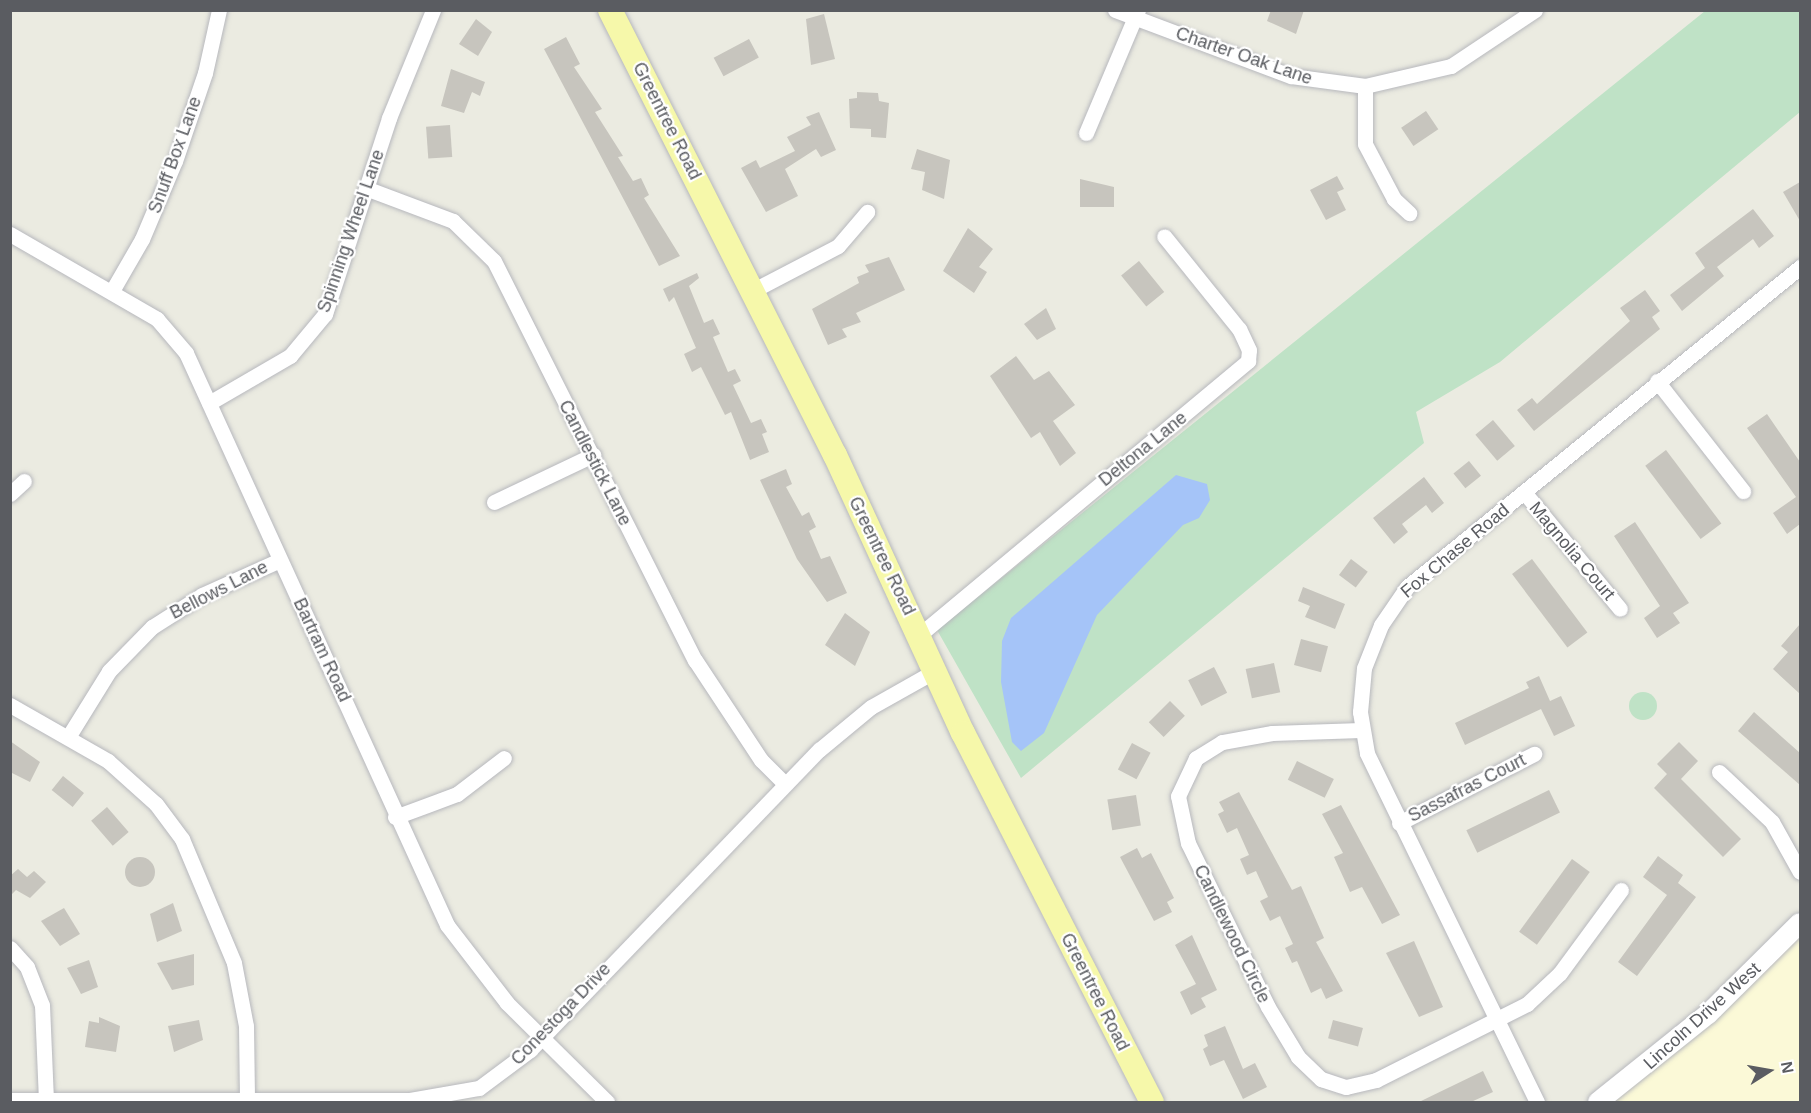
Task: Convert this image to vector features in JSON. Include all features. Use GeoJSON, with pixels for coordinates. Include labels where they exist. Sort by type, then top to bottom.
{"type":"FeatureCollection","features":[{"type":"Feature","properties":{"kind":"main road","name":"Greentree Road"},"geometry":{"type":"LineString","coordinates":[[610,10],[752,291],[918,636],[933,672],[1152,1102]]}},
{"type":"Feature","properties":{"kind":"street","name":"Snuff Box Lane"},"geometry":{"type":"LineString","coordinates":[[112,291],[171,172],[205,73],[219,10]]}},
{"type":"Feature","properties":{"kind":"street","name":"Spinning Wheel Lane"},"geometry":{"type":"LineString","coordinates":[[209,403],[283,361],[315,330],[368,189],[389,118],[433,10]]}},
{"type":"Feature","properties":{"kind":"street","name":"Charter Oak Lane"},"geometry":{"type":"LineString","coordinates":[[1115,10],[1137,14],[1291,76],[1365,86],[1451,66],[1535,10]]}},
{"type":"Feature","properties":{"kind":"street"},"geometry":{"type":"LineString","coordinates":[[1086,133],[1090,113],[1137,14]]}},
{"type":"Feature","properties":{"kind":"street"},"geometry":{"type":"LineString","coordinates":[[1365,86],[1365,144],[1394,199],[1409,213]]}},
{"type":"Feature","properties":{"kind":"street","name":"Candlestick Lane"},"geometry":{"type":"LineString","coordinates":[[368,189],[453,221],[482,245],[593,455],[695,660],[761,760],[785,784]]}},
{"type":"Feature","properties":{"kind":"street"},"geometry":{"type":"LineString","coordinates":[[752,291],[838,246],[867,212]]}},
{"type":"Feature","properties":{"kind":"street","name":"Bartram Road"},"geometry":{"type":"LineString","coordinates":[[10,234],[112,291],[173,334],[209,403],[395,817],[461,950],[607,1102]]}},
{"type":"Feature","properties":{"kind":"street","name":"Deltona Lane"},"geometry":{"type":"LineString","coordinates":[[918,636],[1248,361],[1250,350],[1239,329],[1164,236]]}},
{"type":"Feature","properties":{"kind":"street","name":"Fox Chase Road"},"geometry":{"type":"LineString","coordinates":[[1537,1102],[1399,823],[1361,730],[1364,668],[1393,605],[1425,572],[1800,267]]}},
{"type":"Feature","properties":{"kind":"street"},"geometry":{"type":"LineString","coordinates":[[1657,381],[1743,491]]}},
{"type":"Feature","properties":{"kind":"street"},"geometry":{"type":"LineString","coordinates":[[494,502],[593,455]]}},
{"type":"Feature","properties":{"kind":"street"},"geometry":{"type":"LineString","coordinates":[[10,495],[24,481]]}},
{"type":"Feature","properties":{"kind":"street","name":"Magnolia Court"},"geometry":{"type":"LineString","coordinates":[[1524,492],[1620,609]]}},
{"type":"Feature","properties":{"kind":"street","name":"Bellows Lane"},"geometry":{"type":"LineString","coordinates":[[70,734],[109,671],[152,627],[202,595],[280,560]]}},
{"type":"Feature","properties":{"kind":"street","name":"Conestoga Drive"},"geometry":{"type":"LineString","coordinates":[[10,1100],[458,1095],[498,1077],[542,1036],[785,784],[854,719],[933,672]]}},
{"type":"Feature","properties":{"kind":"street"},"geometry":{"type":"LineString","coordinates":[[10,705],[70,734],[156,804],[192,858],[220,919],[239,985],[246,1026],[247,1098]]}},
{"type":"Feature","properties":{"kind":"street","name":"Candlewood Circle"},"geometry":{"type":"LineString","coordinates":[[1361,730],[1256,735],[1208,749],[1180,782],[1177,812],[1188,843],[1273,1017],[1298,1057],[1321,1079],[1346,1088],[1362,1085],[1496,1022],[1551,982],[1621,890]]}},
{"type":"Feature","properties":{"kind":"street","name":"Sassafras Court"},"geometry":{"type":"LineString","coordinates":[[1399,823],[1534,754]]}},
{"type":"Feature","properties":{"kind":"street"},"geometry":{"type":"LineString","coordinates":[[395,817],[457,794],[504,758]]}},
{"type":"Feature","properties":{"kind":"street"},"geometry":{"type":"LineString","coordinates":[[1719,772],[1772,822],[1800,872]]}},
{"type":"Feature","properties":{"kind":"street","name":"Lincoln Drive West"},"geometry":{"type":"LineString","coordinates":[[1598,1102],[1708,1014],[1800,923]]}},
{"type":"Feature","properties":{"kind":"street"},"geometry":{"type":"LineString","coordinates":[[10,948],[27,967],[42,1005],[46,1100]]}},
{"type":"Feature","properties":{"kind":"shaded area"},"geometry":{"type":"Polygon","coordinates":[[[1800,923],[1800,1102],[1598,1102],[1800,923]]]}},
{"type":"Feature","properties":{"kind":"green space"},"geometry":{"type":"Polygon","coordinates":[[[1705,11],[1800,11],[1800,112],[1500,362],[1416,412],[1424,443],[1021,778],[937,630],[1705,11]]]}},
{"type":"Feature","properties":{"kind":"green space"},"geometry":{"type":"Polygon","coordinates":[[[1643,692],[1653,696],[1657,706],[1653,716],[1643,720],[1633,716],[1629,706],[1633,696],[1643,692]]]}},
{"type":"Feature","properties":{"kind":"water"},"geometry":{"type":"Polygon","coordinates":[[[1176,475],[1207,484],[1210,500],[1199,518],[1183,525],[1097,615],[1044,733],[1021,751],[1012,742],[1001,682],[1002,641],[1011,618],[1176,475]]]}},
{"type":"Feature","properties":{"kind":"building"},"geometry":{"type":"Polygon","coordinates":[[[1271,10],[1304,10],[1296,34],[1267,21],[1271,10]]]}},
{"type":"Feature","properties":{"kind":"building"},"geometry":{"type":"Polygon","coordinates":[[[824,14],[835,59],[811,65],[806,19],[824,14]]]}},
{"type":"Feature","properties":{"kind":"building"},"geometry":{"type":"Polygon","coordinates":[[[476,19],[492,32],[478,56],[459,44],[476,19]]]}},
{"type":"Feature","properties":{"kind":"building"},"geometry":{"type":"Polygon","coordinates":[[[566,37],[580,64],[574,67],[602,109],[595,112],[623,156],[618,157],[633,181],[641,178],[649,195],[644,198],[680,256],[659,266],[544,49],[566,37]]]}},
{"type":"Feature","properties":{"kind":"building"},"geometry":{"type":"Polygon","coordinates":[[[749,39],[759,58],[724,76],[714,58],[749,39]]]}},
{"type":"Feature","properties":{"kind":"building"},"geometry":{"type":"Polygon","coordinates":[[[451,69],[485,82],[480,96],[472,92],[464,113],[441,106],[451,69]]]}},
{"type":"Feature","properties":{"kind":"building"},"geometry":{"type":"Polygon","coordinates":[[[857,92],[878,93],[879,101],[889,103],[886,138],[871,137],[871,129],[850,128],[849,99],[857,98],[857,92]]]}},
{"type":"Feature","properties":{"kind":"building"},"geometry":{"type":"Polygon","coordinates":[[[1426,111],[1438,129],[1413,146],[1401,128],[1426,111]]]}},
{"type":"Feature","properties":{"kind":"building"},"geometry":{"type":"Polygon","coordinates":[[[819,112],[836,150],[821,157],[816,149],[785,169],[798,196],[766,212],[741,168],[756,160],[760,168],[795,151],[787,137],[811,125],[806,117],[819,112]]]}},
{"type":"Feature","properties":{"kind":"building"},"geometry":{"type":"Polygon","coordinates":[[[450,125],[452,157],[428,159],[426,127],[450,125]]]}},
{"type":"Feature","properties":{"kind":"building"},"geometry":{"type":"Polygon","coordinates":[[[917,149],[950,160],[944,199],[922,190],[925,172],[911,169],[917,149]]]}},
{"type":"Feature","properties":{"kind":"building"},"geometry":{"type":"Polygon","coordinates":[[[1337,176],[1344,189],[1337,192],[1346,210],[1326,220],[1310,190],[1337,176]]]}},
{"type":"Feature","properties":{"kind":"building"},"geometry":{"type":"Polygon","coordinates":[[[1080,179],[1114,187],[1114,207],[1080,207],[1080,179]]]}},
{"type":"Feature","properties":{"kind":"building"},"geometry":{"type":"Polygon","coordinates":[[[1800,182],[1800,221],[1783,192],[1800,182]]]}},
{"type":"Feature","properties":{"kind":"building"},"geometry":{"type":"Polygon","coordinates":[[[1753,209],[1774,236],[1759,248],[1753,239],[1717,267],[1724,276],[1682,311],[1670,295],[1705,268],[1695,253],[1753,209]]]}},
{"type":"Feature","properties":{"kind":"building"},"geometry":{"type":"Polygon","coordinates":[[[968,228],[993,249],[979,267],[987,272],[974,293],[943,271],[968,228]]]}},
{"type":"Feature","properties":{"kind":"building"},"geometry":{"type":"Polygon","coordinates":[[[889,257],[905,290],[856,313],[861,322],[842,329],[847,337],[828,345],[812,309],[859,283],[857,277],[869,272],[865,265],[889,257]]]}},
{"type":"Feature","properties":{"kind":"building"},"geometry":{"type":"Polygon","coordinates":[[[1139,261],[1164,292],[1146,307],[1121,275],[1139,261]]]}},
{"type":"Feature","properties":{"kind":"building"},"geometry":{"type":"Polygon","coordinates":[[[697,273],[699,278],[689,286],[704,323],[713,319],[720,334],[713,337],[728,372],[735,369],[741,381],[733,385],[751,423],[761,419],[767,432],[762,434],[769,452],[750,460],[731,412],[725,415],[701,367],[692,372],[684,354],[696,348],[674,297],[669,302],[663,289],[697,273]]]}},
{"type":"Feature","properties":{"kind":"building"},"geometry":{"type":"Polygon","coordinates":[[[1645,290],[1660,311],[1652,317],[1660,329],[1534,431],[1517,410],[1532,398],[1537,404],[1630,321],[1620,308],[1645,290]]]}},
{"type":"Feature","properties":{"kind":"building"},"geometry":{"type":"Polygon","coordinates":[[[1046,308],[1056,329],[1037,340],[1024,324],[1046,308]]]}},
{"type":"Feature","properties":{"kind":"building"},"geometry":{"type":"Polygon","coordinates":[[[1016,356],[1034,380],[1049,371],[1075,405],[1053,421],[1076,453],[1060,466],[1040,432],[1031,438],[990,376],[1016,356]]]}},
{"type":"Feature","properties":{"kind":"building"},"geometry":{"type":"Polygon","coordinates":[[[1767,414],[1800,462],[1800,524],[1787,534],[1773,513],[1796,497],[1747,428],[1767,414]]]}},
{"type":"Feature","properties":{"kind":"building"},"geometry":{"type":"Polygon","coordinates":[[[1493,420],[1515,446],[1497,461],[1475,435],[1493,420]]]}},
{"type":"Feature","properties":{"kind":"building"},"geometry":{"type":"Polygon","coordinates":[[[1666,450],[1721,523],[1701,539],[1645,466],[1666,450]]]}},
{"type":"Feature","properties":{"kind":"building"},"geometry":{"type":"Polygon","coordinates":[[[1469,461],[1481,476],[1465,488],[1453,474],[1469,461]]]}},
{"type":"Feature","properties":{"kind":"building"},"geometry":{"type":"Polygon","coordinates":[[[786,469],[792,484],[786,487],[802,516],[809,512],[816,527],[809,531],[821,559],[830,556],[847,593],[827,602],[797,559],[760,480],[786,469]]]}},
{"type":"Feature","properties":{"kind":"building"},"geometry":{"type":"Polygon","coordinates":[[[1424,477],[1444,503],[1432,513],[1426,505],[1402,524],[1408,532],[1394,544],[1373,518],[1424,477]]]}},
{"type":"Feature","properties":{"kind":"building"},"geometry":{"type":"Polygon","coordinates":[[[1635,522],[1689,603],[1673,613],[1680,623],[1657,638],[1644,618],[1660,606],[1614,536],[1635,522]]]}},
{"type":"Feature","properties":{"kind":"building"},"geometry":{"type":"Polygon","coordinates":[[[1351,559],[1368,572],[1356,588],[1339,575],[1351,559]]]}},
{"type":"Feature","properties":{"kind":"building"},"geometry":{"type":"Polygon","coordinates":[[[1532,559],[1587,632],[1567,648],[1512,574],[1532,559]]]}},
{"type":"Feature","properties":{"kind":"building"},"geometry":{"type":"Polygon","coordinates":[[[1303,587],[1345,604],[1335,629],[1305,617],[1310,606],[1298,601],[1303,587]]]}},
{"type":"Feature","properties":{"kind":"building"},"geometry":{"type":"Polygon","coordinates":[[[845,613],[870,632],[855,666],[825,645],[845,613]]]}},
{"type":"Feature","properties":{"kind":"building"},"geometry":{"type":"Polygon","coordinates":[[[1800,624],[1800,694],[1773,669],[1788,652],[1781,646],[1800,624]]]}},
{"type":"Feature","properties":{"kind":"building"},"geometry":{"type":"Polygon","coordinates":[[[1301,639],[1328,646],[1321,672],[1294,665],[1301,639]]]}},
{"type":"Feature","properties":{"kind":"building"},"geometry":{"type":"Polygon","coordinates":[[[1274,663],[1280,692],[1252,698],[1246,669],[1274,663]]]}},
{"type":"Feature","properties":{"kind":"building"},"geometry":{"type":"Polygon","coordinates":[[[1214,667],[1227,693],[1201,706],[1188,680],[1214,667]]]}},
{"type":"Feature","properties":{"kind":"building"},"geometry":{"type":"Polygon","coordinates":[[[1539,676],[1550,701],[1561,696],[1575,726],[1554,736],[1541,709],[1465,745],[1455,723],[1529,688],[1526,682],[1539,676]]]}},
{"type":"Feature","properties":{"kind":"building"},"geometry":{"type":"Polygon","coordinates":[[[1170,701],[1185,716],[1164,737],[1149,722],[1170,701]]]}},
{"type":"Feature","properties":{"kind":"building"},"geometry":{"type":"Polygon","coordinates":[[[1754,712],[1800,753],[1800,785],[1738,731],[1754,712]]]}},
{"type":"Feature","properties":{"kind":"building"},"geometry":{"type":"Polygon","coordinates":[[[10,741],[40,762],[30,782],[10,772],[10,741]]]}},
{"type":"Feature","properties":{"kind":"building"},"geometry":{"type":"Polygon","coordinates":[[[1679,742],[1698,761],[1681,779],[1741,839],[1723,857],[1654,788],[1667,774],[1657,764],[1679,742]]]}},
{"type":"Feature","properties":{"kind":"building"},"geometry":{"type":"Polygon","coordinates":[[[1132,743],[1151,753],[1136,779],[1118,769],[1132,743]]]}},
{"type":"Feature","properties":{"kind":"building"},"geometry":{"type":"Polygon","coordinates":[[[1297,761],[1334,779],[1325,798],[1288,780],[1297,761]]]}},
{"type":"Feature","properties":{"kind":"building"},"geometry":{"type":"Polygon","coordinates":[[[63,776],[84,793],[73,807],[52,790],[63,776]]]}},
{"type":"Feature","properties":{"kind":"building"},"geometry":{"type":"Polygon","coordinates":[[[1549,790],[1560,812],[1477,853],[1466,830],[1549,790]]]}},
{"type":"Feature","properties":{"kind":"building"},"geometry":{"type":"Polygon","coordinates":[[[1239,792],[1292,890],[1301,886],[1324,938],[1316,942],[1343,991],[1326,999],[1321,988],[1311,993],[1297,961],[1292,963],[1285,948],[1293,944],[1280,916],[1270,921],[1260,901],[1268,897],[1256,871],[1247,875],[1240,859],[1249,855],[1237,828],[1227,833],[1218,814],[1224,811],[1219,802],[1239,792]]]}},
{"type":"Feature","properties":{"kind":"building"},"geometry":{"type":"Polygon","coordinates":[[[1136,795],[1141,826],[1112,830],[1107,800],[1136,795]]]}},
{"type":"Feature","properties":{"kind":"building"},"geometry":{"type":"Polygon","coordinates":[[[1341,805],[1400,915],[1382,924],[1362,887],[1350,892],[1334,857],[1343,853],[1322,814],[1341,805]]]}},
{"type":"Feature","properties":{"kind":"building"},"geometry":{"type":"Polygon","coordinates":[[[107,807],[129,832],[113,846],[91,821],[107,807]]]}},
{"type":"Feature","properties":{"kind":"building"},"geometry":{"type":"Polygon","coordinates":[[[1137,848],[1142,858],[1151,853],[1174,898],[1167,902],[1172,912],[1154,921],[1120,857],[1137,848]]]}},
{"type":"Feature","properties":{"kind":"building"},"geometry":{"type":"Polygon","coordinates":[[[1658,856],[1683,875],[1678,883],[1696,897],[1637,976],[1618,962],[1667,895],[1643,877],[1658,856]]]}},
{"type":"Feature","properties":{"kind":"building"},"geometry":{"type":"Polygon","coordinates":[[[140,857],[151,861],[155,872],[151,883],[140,887],[129,883],[125,872],[129,861],[140,857]]]}},
{"type":"Feature","properties":{"kind":"building"},"geometry":{"type":"Polygon","coordinates":[[[1572,859],[1590,872],[1537,945],[1519,932],[1572,859]]]}},
{"type":"Feature","properties":{"kind":"building"},"geometry":{"type":"Polygon","coordinates":[[[18,869],[27,877],[34,871],[46,882],[30,898],[16,890],[10,896],[10,876],[18,869]]]}},
{"type":"Feature","properties":{"kind":"building"},"geometry":{"type":"Polygon","coordinates":[[[173,903],[182,931],[157,942],[150,914],[173,903]]]}},
{"type":"Feature","properties":{"kind":"building"},"geometry":{"type":"Polygon","coordinates":[[[64,908],[80,934],[60,946],[41,921],[64,908]]]}},
{"type":"Feature","properties":{"kind":"building"},"geometry":{"type":"Polygon","coordinates":[[[1192,935],[1217,990],[1201,998],[1206,1007],[1191,1015],[1180,992],[1196,984],[1175,945],[1192,935]]]}},
{"type":"Feature","properties":{"kind":"building"},"geometry":{"type":"Polygon","coordinates":[[[1414,941],[1443,1007],[1419,1017],[1386,953],[1414,941]]]}},
{"type":"Feature","properties":{"kind":"building"},"geometry":{"type":"Polygon","coordinates":[[[194,954],[194,985],[172,990],[157,963],[194,954]]]}},
{"type":"Feature","properties":{"kind":"building"},"geometry":{"type":"Polygon","coordinates":[[[89,960],[98,987],[81,994],[67,968],[89,960]]]}},
{"type":"Feature","properties":{"kind":"building"},"geometry":{"type":"Polygon","coordinates":[[[99,1017],[120,1026],[116,1052],[85,1047],[89,1021],[99,1023],[99,1017]]]}},
{"type":"Feature","properties":{"kind":"building"},"geometry":{"type":"Polygon","coordinates":[[[199,1020],[203,1040],[174,1052],[168,1026],[199,1020]]]}},
{"type":"Feature","properties":{"kind":"building"},"geometry":{"type":"Polygon","coordinates":[[[1333,1020],[1363,1028],[1358,1046],[1328,1038],[1333,1020]]]}},
{"type":"Feature","properties":{"kind":"building"},"geometry":{"type":"Polygon","coordinates":[[[1225,1026],[1243,1069],[1255,1063],[1267,1087],[1243,1099],[1224,1060],[1210,1066],[1203,1049],[1208,1046],[1204,1035],[1225,1026]]]}},
{"type":"Feature","properties":{"kind":"building"},"geometry":{"type":"Polygon","coordinates":[[[1483,1071],[1493,1092],[1471,1102],[1419,1102],[1483,1071]]]}}]}
